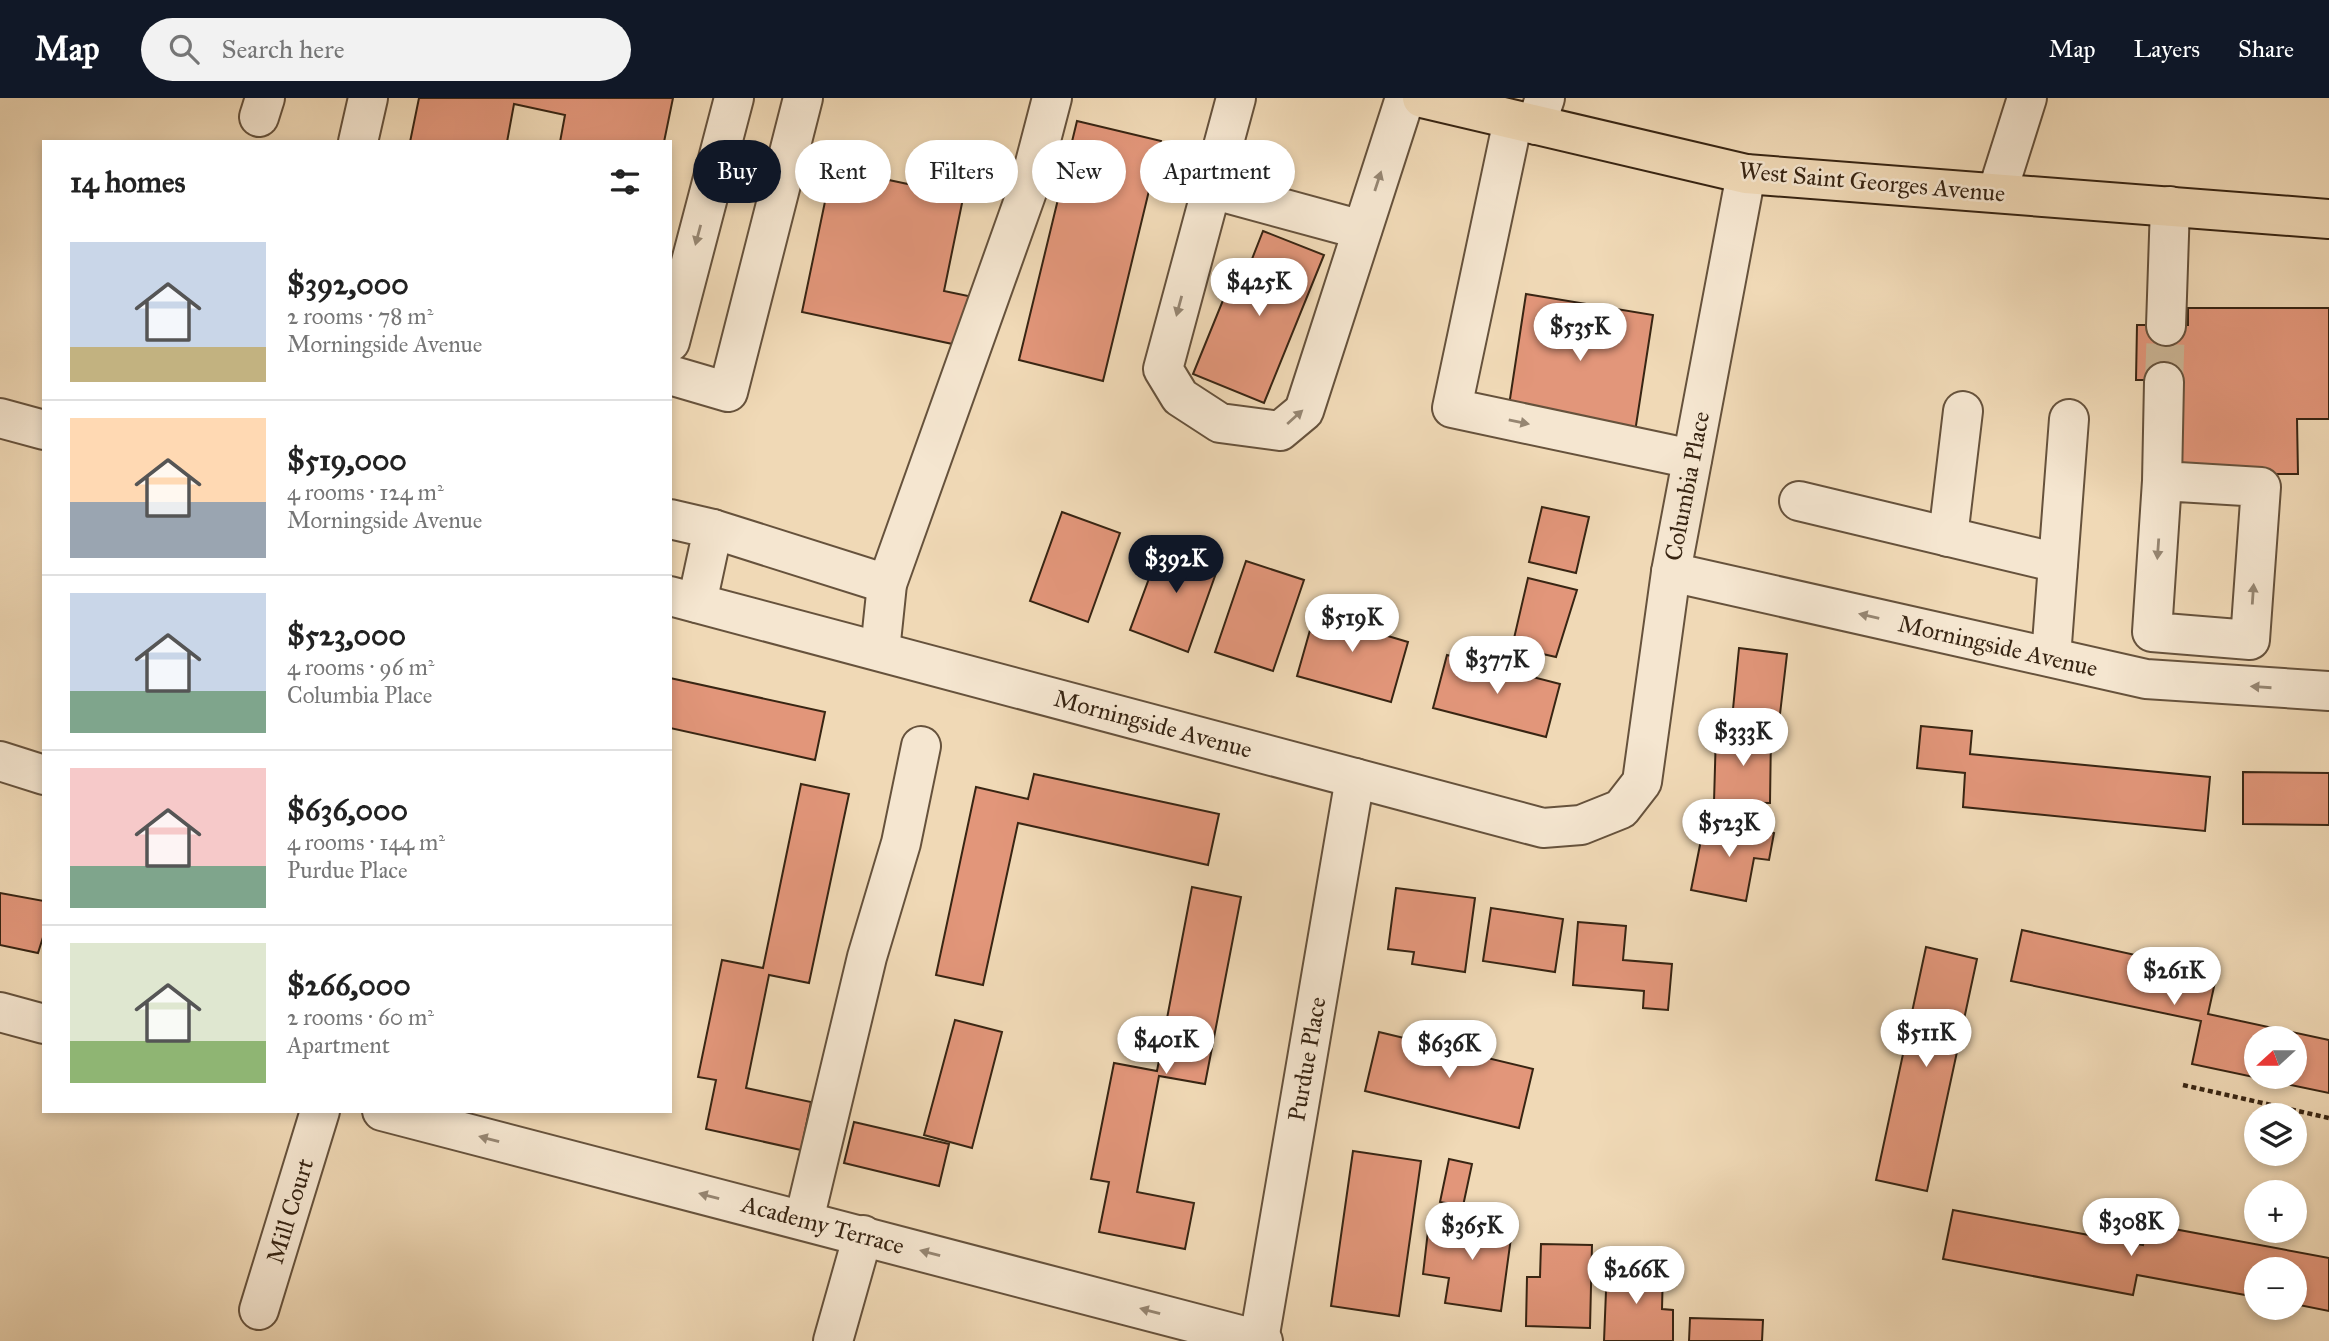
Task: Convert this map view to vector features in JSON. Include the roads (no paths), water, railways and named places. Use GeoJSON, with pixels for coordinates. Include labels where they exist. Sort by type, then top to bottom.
{"type":"FeatureCollection","features":[{"type":"Feature","properties":{"kind":"main road","name":"West Saint Georges Avenue"},"geometry":{"type":"LineString","coordinates":[[1422,98],[1532,114],[1746,174],[2329,219]]}},
{"type":"Feature","properties":{"kind":"street"},"geometry":{"type":"LineString","coordinates":[[358,140],[368,98]]}},
{"type":"Feature","properties":{"kind":"street"},"geometry":{"type":"LineString","coordinates":[[672,334],[734,98]]}},
{"type":"Feature","properties":{"kind":"street"},"geometry":{"type":"LineString","coordinates":[[672,376],[728,392],[803,98]]}},
{"type":"Feature","properties":{"kind":"street"},"geometry":{"type":"LineString","coordinates":[[880,651],[887,584],[1029,186],[1052,98]]}},
{"type":"Feature","properties":{"kind":"street"},"geometry":{"type":"LineString","coordinates":[[1224,140],[1236,98]]}},
{"type":"Feature","properties":{"kind":"street"},"geometry":{"type":"LineString","coordinates":[[1207,203],[1163,369],[1180,397],[1220,423],[1280,431],[1304,411],[1405,98]]}},
{"type":"Feature","properties":{"kind":"street"},"geometry":{"type":"LineString","coordinates":[[1997,193],[2027,98]]}},
{"type":"Feature","properties":{"kind":"street"},"geometry":{"type":"LineString","coordinates":[[1532,114],[1452,408],[1692,459]]}},
{"type":"Feature","properties":{"kind":"street","name":"Columbia Place"},"geometry":{"type":"LineString","coordinates":[[1630,797],[1642,782],[1671,572],[1746,174]]}},
{"type":"Feature","properties":{"kind":"street"},"geometry":{"type":"LineString","coordinates":[[1263,203],[1362,230]]}},
{"type":"Feature","properties":{"kind":"street"},"geometry":{"type":"LineString","coordinates":[[2166,326],[2170,206]]}},
{"type":"Feature","properties":{"kind":"street"},"geometry":{"type":"LineString","coordinates":[[2162,481],[2261,487],[2250,640],[2152,632],[2162,481],[2164,382]]}},
{"type":"Feature","properties":{"kind":"street"},"geometry":{"type":"LineString","coordinates":[[1948,537],[1962,411]]}},
{"type":"Feature","properties":{"kind":"street"},"geometry":{"type":"LineString","coordinates":[[0,418],[42,429]]}},
{"type":"Feature","properties":{"kind":"street"},"geometry":{"type":"LineString","coordinates":[[2051,657],[2069,419]]}},
{"type":"Feature","properties":{"kind":"street"},"geometry":{"type":"LineString","coordinates":[[1799,501],[2058,563]]}},
{"type":"Feature","properties":{"kind":"street"},"geometry":{"type":"LineString","coordinates":[[672,519],[713,529],[887,584]]}},
{"type":"Feature","properties":{"kind":"street"},"geometry":{"type":"LineString","coordinates":[[684,599],[713,529]]}},
{"type":"Feature","properties":{"kind":"street","name":"Morningside Avenue"},"geometry":{"type":"LineString","coordinates":[[1671,572],[2146,680],[2329,691]]}},
{"type":"Feature","properties":{"kind":"street","name":"Morningside Avenue"},"geometry":{"type":"LineString","coordinates":[[684,599],[1543,828],[1581,825],[1621,810],[1630,797]]}},
{"type":"Feature","properties":{"kind":"street"},"geometry":{"type":"LineString","coordinates":[[804,1220],[867,957],[901,843],[921,746]]}},
{"type":"Feature","properties":{"kind":"street"},"geometry":{"type":"LineString","coordinates":[[0,761],[42,774]]}},
{"type":"Feature","properties":{"kind":"street","name":"Purdue Place"},"geometry":{"type":"LineString","coordinates":[[1261,1340],[1355,778]]}},
{"type":"Feature","properties":{"kind":"street"},"geometry":{"type":"LineString","coordinates":[[0,1012],[42,1023]]}},
{"type":"Feature","properties":{"kind":"street","name":"Mill Court"},"geometry":{"type":"LineString","coordinates":[[259,1310],[319,1113]]}},
{"type":"Feature","properties":{"kind":"street","name":"Academy Terrace"},"geometry":{"type":"LineString","coordinates":[[401,1114],[1261,1340]]}},
{"type":"Feature","properties":{"kind":"street"},"geometry":{"type":"LineString","coordinates":[[833,1341],[863,1235]]}},
{"type":"Feature","properties":{"kind":"tunnel"},"geometry":{"type":"LineString","coordinates":[[2164,382],[2166,326]]}}]}
